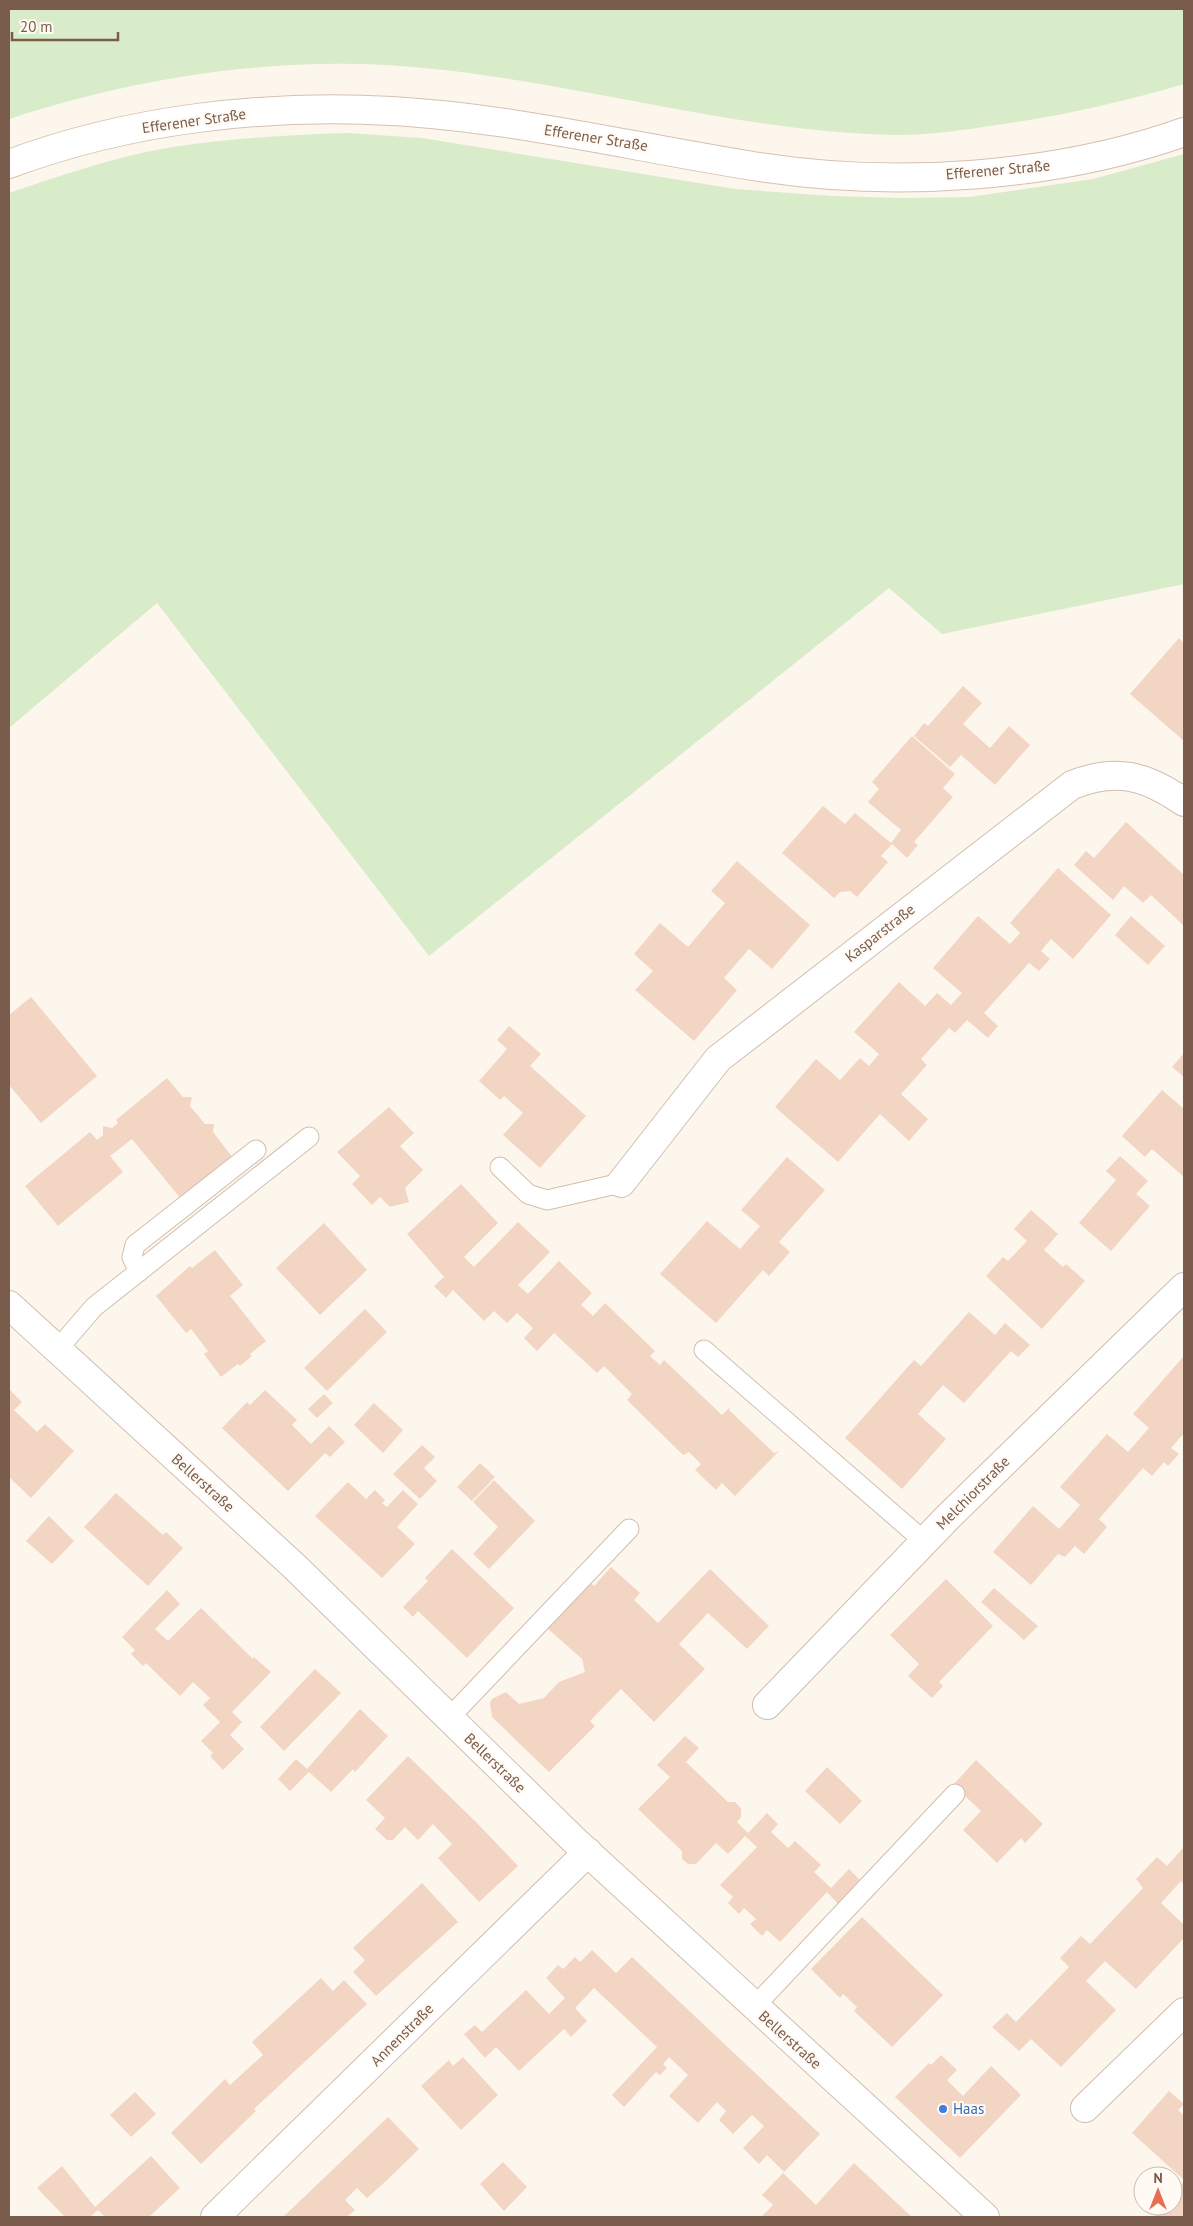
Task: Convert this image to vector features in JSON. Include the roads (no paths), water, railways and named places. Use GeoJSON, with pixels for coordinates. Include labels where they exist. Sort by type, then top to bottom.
{"type":"FeatureCollection","features":[{"type":"Feature","properties":{"kind":"street","name":"Efferener Straße"},"geometry":{"type":"LineString","coordinates":[[9,164],[72,145],[146,127],[194,118],[319,109],[394,111],[466,119],[653,147],[761,167],[888,178],[1017,170],[1090,160],[1184,132]]}},
{"type":"Feature","properties":{"kind":"street","name":"Kasparstraße"},"geometry":{"type":"LineString","coordinates":[[621,1183],[718,1060],[1072,785],[1089,778],[1110,775],[1133,776],[1160,785],[1184,802]]}},
{"type":"Feature","properties":{"kind":"street","name":"Melchiorstraße"},"geometry":{"type":"LineString","coordinates":[[767,1705],[948,1517],[1184,1286]]}},
{"type":"Feature","properties":{"kind":"street","name":"Bellerstraße"},"geometry":{"type":"LineString","coordinates":[[9,1305],[294,1566],[588,1852],[982,2216]]}},
{"type":"Feature","properties":{"kind":"street","name":"Annenstraße"},"geometry":{"type":"LineString","coordinates":[[215,2217],[588,1852]]}},
{"type":"Feature","properties":{"kind":"street"},"geometry":{"type":"LineString","coordinates":[[1085,2108],[1184,2012]]}},
{"type":"Feature","properties":{"kind":"lane"},"geometry":{"type":"LineString","coordinates":[[57,1350],[94,1308],[310,1137]]}},
{"type":"Feature","properties":{"kind":"lane"},"geometry":{"type":"LineString","coordinates":[[139,1272],[132,1257],[135,1245],[256,1150]]}},
{"type":"Feature","properties":{"kind":"lane"},"geometry":{"type":"LineString","coordinates":[[500,1167],[528,1194],[547,1200],[621,1183]]}},
{"type":"Feature","properties":{"kind":"lane"},"geometry":{"type":"LineString","coordinates":[[704,1350],[925,1542]]}},
{"type":"Feature","properties":{"kind":"lane"},"geometry":{"type":"LineString","coordinates":[[450,1718],[629,1529]]}},
{"type":"Feature","properties":{"kind":"lane"},"geometry":{"type":"LineString","coordinates":[[754,2007],[955,1794]]}},
{"type":"Feature","properties":{"kind":"place","name":"Haas"},"geometry":{"type":"Point","coordinates":[943,2109]}}]}
